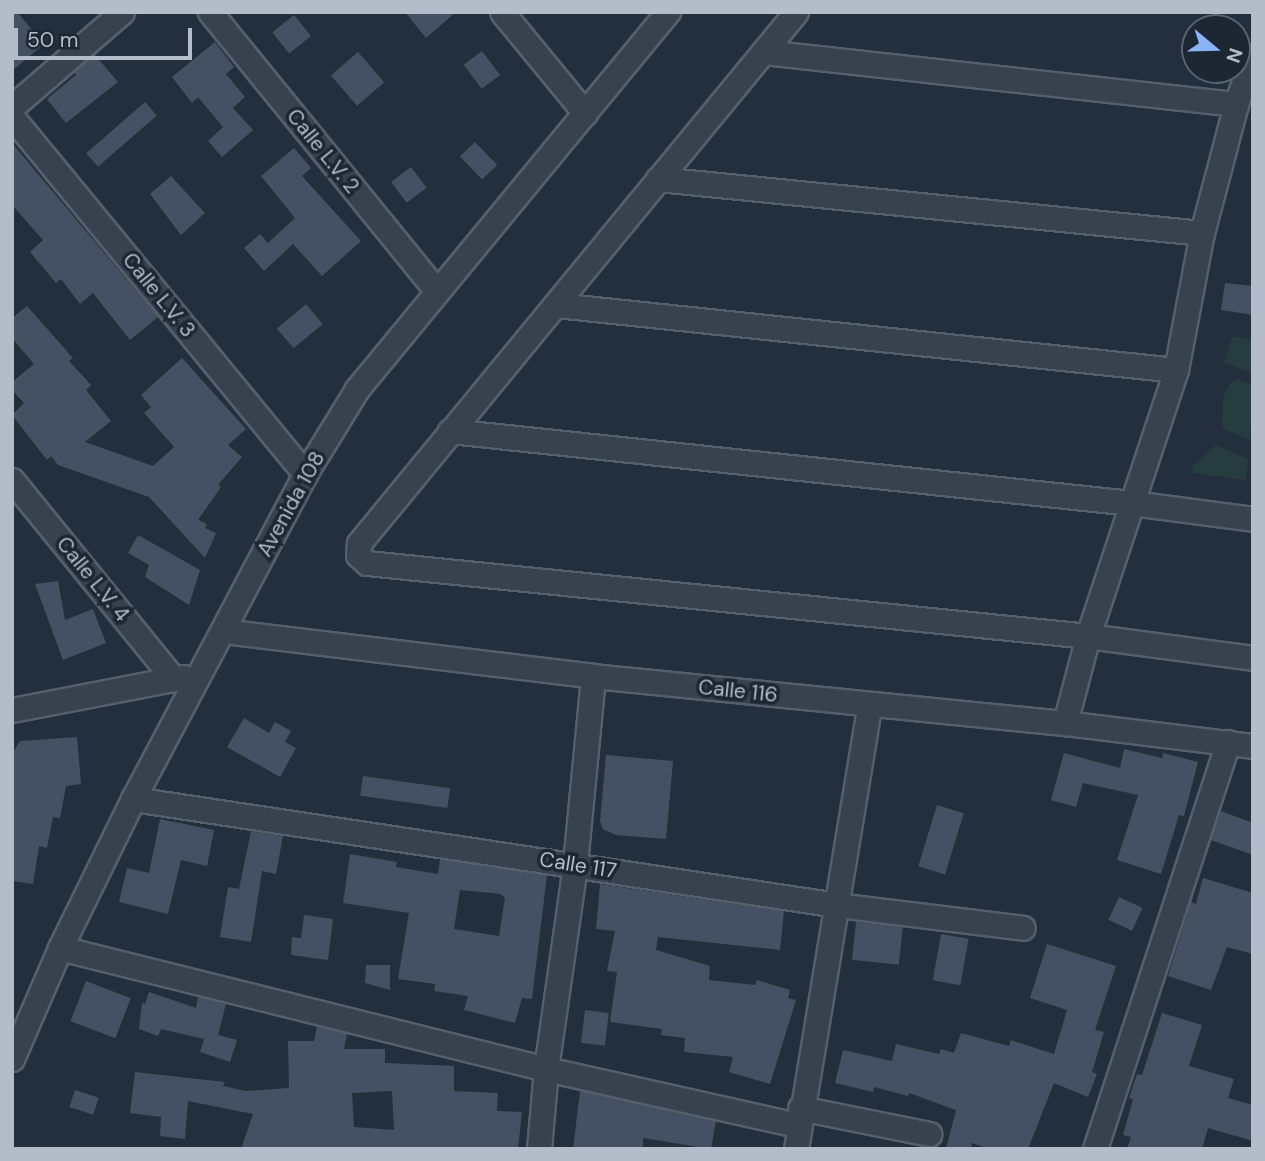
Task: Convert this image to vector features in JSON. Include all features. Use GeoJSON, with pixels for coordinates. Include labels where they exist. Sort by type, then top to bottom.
{"type":"FeatureCollection","features":[{"type":"Feature","properties":{"kind":"street"},"geometry":{"type":"LineString","coordinates":[[12,107],[122,12]]}},
{"type":"Feature","properties":{"kind":"street","name":"Calle L.V. 2"},"geometry":{"type":"LineString","coordinates":[[210,12],[436,290]]}},
{"type":"Feature","properties":{"kind":"street"},"geometry":{"type":"LineString","coordinates":[[502,12],[585,113]]}},
{"type":"Feature","properties":{"kind":"street","name":"Avenida 108"},"geometry":{"type":"LineString","coordinates":[[12,1059],[60,948],[133,799],[305,474],[357,389],[668,12]]}},
{"type":"Feature","properties":{"kind":"street"},"geometry":{"type":"LineString","coordinates":[[796,12],[359,543],[356,550],[361,560],[1088,636],[1253,658]]}},
{"type":"Feature","properties":{"kind":"street"},"geometry":{"type":"LineString","coordinates":[[764,52],[1236,104]]}},
{"type":"Feature","properties":{"kind":"street"},"geometry":{"type":"LineString","coordinates":[[1065,723],[1088,636],[1175,370],[1202,233],[1236,104],[1253,56]]}},
{"type":"Feature","properties":{"kind":"street","name":"Calle L.V. 3"},"geometry":{"type":"LineString","coordinates":[[12,117],[305,474]]}},
{"type":"Feature","properties":{"kind":"street"},"geometry":{"type":"LineString","coordinates":[[659,179],[1202,233]]}},
{"type":"Feature","properties":{"kind":"street"},"geometry":{"type":"LineString","coordinates":[[556,304],[1175,370]]}},
{"type":"Feature","properties":{"kind":"street"},"geometry":{"type":"LineString","coordinates":[[450,431],[1132,503],[1253,519]]}},
{"type":"Feature","properties":{"kind":"street","name":"Calle L.V. 4"},"geometry":{"type":"LineString","coordinates":[[12,480],[174,678]]}},
{"type":"Feature","properties":{"kind":"street","name":"Calle 116"},"geometry":{"type":"LineString","coordinates":[[223,631],[593,676],[869,706],[1065,723],[1253,746]]}},
{"type":"Feature","properties":{"kind":"street"},"geometry":{"type":"LineString","coordinates":[[12,710],[200,674]]}},
{"type":"Feature","properties":{"kind":"street"},"geometry":{"type":"LineString","coordinates":[[539,1149],[546,1069],[575,864],[593,676]]}},
{"type":"Feature","properties":{"kind":"street"},"geometry":{"type":"LineString","coordinates":[[796,1149],[799,1116],[869,706]]}},
{"type":"Feature","properties":{"kind":"street"},"geometry":{"type":"LineString","coordinates":[[1095,1149],[1228,742]]}},
{"type":"Feature","properties":{"kind":"street","name":"Calle 117"},"geometry":{"type":"LineString","coordinates":[[133,799],[837,905],[1023,928]]}},
{"type":"Feature","properties":{"kind":"street"},"geometry":{"type":"LineString","coordinates":[[60,948],[546,1069],[799,1116],[929,1134]]}},
{"type":"Feature","properties":{"kind":"green space"},"geometry":{"type":"Polygon","coordinates":[[[1232,337],[1253,339],[1253,373],[1224,363],[1232,337]]]}},
{"type":"Feature","properties":{"kind":"green space"},"geometry":{"type":"Polygon","coordinates":[[[1238,379],[1253,385],[1250,440],[1222,428],[1223,398],[1229,384],[1238,379]]]}},
{"type":"Feature","properties":{"kind":"green space"},"geometry":{"type":"Polygon","coordinates":[[[1216,445],[1248,459],[1246,480],[1192,473],[1193,466],[1216,445]]]}},
{"type":"Feature","properties":{"kind":"building"},"geometry":{"type":"Polygon","coordinates":[[[12,12],[17,12],[44,44],[12,71],[12,12]]]}},
{"type":"Feature","properties":{"kind":"building"},"geometry":{"type":"Polygon","coordinates":[[[405,12],[456,12],[426,38],[405,12]]]}},
{"type":"Feature","properties":{"kind":"building"},"geometry":{"type":"Polygon","coordinates":[[[294,15],[311,36],[289,54],[272,33],[294,15]]]}},
{"type":"Feature","properties":{"kind":"building"},"geometry":{"type":"Polygon","coordinates":[[[215,42],[234,67],[226,74],[245,97],[233,108],[253,130],[222,157],[208,141],[223,127],[198,97],[192,103],[172,77],[215,42]]]}},
{"type":"Feature","properties":{"kind":"building"},"geometry":{"type":"Polygon","coordinates":[[[482,51],[500,75],[482,89],[464,65],[482,51]]]}},
{"type":"Feature","properties":{"kind":"building"},"geometry":{"type":"Polygon","coordinates":[[[358,52],[384,82],[357,106],[331,76],[358,52]]]}},
{"type":"Feature","properties":{"kind":"building"},"geometry":{"type":"Polygon","coordinates":[[[94,54],[118,82],[66,123],[47,99],[76,75],[74,72],[94,54]]]}},
{"type":"Feature","properties":{"kind":"building"},"geometry":{"type":"Polygon","coordinates":[[[145,102],[157,116],[98,167],[86,153],[145,102]]]}},
{"type":"Feature","properties":{"kind":"building"},"geometry":{"type":"Polygon","coordinates":[[[475,142],[497,165],[482,180],[460,157],[475,142]]]}},
{"type":"Feature","properties":{"kind":"building"},"geometry":{"type":"Polygon","coordinates":[[[12,143],[158,317],[130,340],[93,293],[80,304],[61,279],[56,283],[30,252],[43,240],[12,205],[12,143]]]}},
{"type":"Feature","properties":{"kind":"building"},"geometry":{"type":"Polygon","coordinates":[[[294,148],[311,168],[302,176],[361,241],[322,276],[293,244],[264,271],[244,248],[260,234],[268,243],[295,218],[261,176],[294,148]]]}},
{"type":"Feature","properties":{"kind":"building"},"geometry":{"type":"Polygon","coordinates":[[[411,167],[427,188],[407,203],[391,182],[411,167]]]}},
{"type":"Feature","properties":{"kind":"building"},"geometry":{"type":"Polygon","coordinates":[[[171,176],[205,213],[181,235],[150,194],[171,176]]]}},
{"type":"Feature","properties":{"kind":"building"},"geometry":{"type":"Polygon","coordinates":[[[1225,283],[1253,286],[1253,315],[1221,310],[1225,283]]]}},
{"type":"Feature","properties":{"kind":"building"},"geometry":{"type":"Polygon","coordinates":[[[306,304],[323,324],[294,348],[277,328],[306,304]]]}},
{"type":"Feature","properties":{"kind":"building"},"geometry":{"type":"Polygon","coordinates":[[[27,306],[73,358],[69,361],[91,385],[86,390],[111,421],[85,442],[153,466],[174,447],[144,413],[151,407],[141,395],[182,358],[246,429],[228,445],[242,457],[218,485],[221,487],[198,520],[207,524],[205,528],[216,533],[205,558],[149,497],[58,465],[51,456],[47,460],[12,415],[24,403],[12,390],[12,382],[34,364],[12,338],[12,318],[27,306]]]}},
{"type":"Feature","properties":{"kind":"building"},"geometry":{"type":"Polygon","coordinates":[[[138,535],[200,570],[189,605],[145,577],[149,565],[128,553],[138,535]]]}},
{"type":"Feature","properties":{"kind":"building"},"geometry":{"type":"Polygon","coordinates":[[[58,581],[65,620],[93,609],[106,643],[63,660],[35,584],[58,581]]]}},
{"type":"Feature","properties":{"kind":"building"},"geometry":{"type":"Polygon","coordinates":[[[244,718],[269,733],[275,722],[291,731],[285,742],[296,748],[280,777],[227,747],[244,718]]]}},
{"type":"Feature","properties":{"kind":"building"},"geometry":{"type":"Polygon","coordinates":[[[77,737],[81,784],[66,786],[60,818],[53,817],[47,848],[39,846],[33,884],[12,881],[12,754],[20,741],[77,737]]]}},
{"type":"Feature","properties":{"kind":"building"},"geometry":{"type":"Polygon","coordinates":[[[1124,749],[1162,758],[1163,753],[1198,762],[1184,816],[1179,815],[1161,874],[1117,860],[1138,795],[1083,783],[1076,807],[1051,800],[1064,753],[1120,768],[1124,749]]]}},
{"type":"Feature","properties":{"kind":"building"},"geometry":{"type":"Polygon","coordinates":[[[606,755],[673,761],[666,839],[616,835],[603,829],[600,821],[606,755]]]}},
{"type":"Feature","properties":{"kind":"building"},"geometry":{"type":"Polygon","coordinates":[[[363,776],[450,788],[447,808],[360,796],[363,776]]]}},
{"type":"Feature","properties":{"kind":"building"},"geometry":{"type":"Polygon","coordinates":[[[937,805],[964,813],[945,874],[918,866],[937,805]]]}},
{"type":"Feature","properties":{"kind":"building"},"geometry":{"type":"Polygon","coordinates":[[[1221,811],[1253,823],[1253,855],[1211,840],[1221,811]]]}},
{"type":"Feature","properties":{"kind":"building"},"geometry":{"type":"Polygon","coordinates":[[[160,819],[214,830],[207,866],[181,860],[168,914],[119,902],[127,868],[149,873],[160,819]]]}},
{"type":"Feature","properties":{"kind":"building"},"geometry":{"type":"Polygon","coordinates":[[[251,831],[283,836],[276,874],[262,871],[251,942],[220,937],[228,887],[239,889],[251,831]]]}},
{"type":"Feature","properties":{"kind":"building"},"geometry":{"type":"Polygon","coordinates":[[[350,854],[397,862],[396,867],[438,874],[440,859],[547,875],[532,999],[522,998],[515,1023],[464,1010],[468,996],[434,991],[435,984],[398,979],[409,913],[343,903],[350,854]],[[460,890],[454,929],[499,936],[505,898],[501,894],[460,890]]]}},
{"type":"Feature","properties":{"kind":"building"},"geometry":{"type":"Polygon","coordinates":[[[1203,878],[1253,893],[1253,954],[1227,947],[1211,990],[1168,976],[1191,902],[1196,904],[1203,878]]]}},
{"type":"Feature","properties":{"kind":"building"},"geometry":{"type":"Polygon","coordinates":[[[600,884],[784,911],[780,950],[658,937],[656,950],[710,966],[709,980],[755,985],[757,980],[790,990],[788,998],[796,1000],[770,1084],[729,1072],[733,1057],[684,1052],[685,1038],[661,1035],[662,1029],[610,1022],[617,972],[607,971],[615,931],[596,929],[600,884]]]}},
{"type":"Feature","properties":{"kind":"building"},"geometry":{"type":"Polygon","coordinates":[[[1119,897],[1143,908],[1132,931],[1108,920],[1119,897]]]}},
{"type":"Feature","properties":{"kind":"building"},"geometry":{"type":"Polygon","coordinates":[[[304,915],[333,919],[328,960],[291,955],[292,937],[301,938],[304,915]]]}},
{"type":"Feature","properties":{"kind":"building"},"geometry":{"type":"Polygon","coordinates":[[[856,922],[903,927],[899,965],[852,960],[856,922]]]}},
{"type":"Feature","properties":{"kind":"building"},"geometry":{"type":"Polygon","coordinates":[[[941,934],[969,939],[960,985],[933,980],[941,934]]]}},
{"type":"Feature","properties":{"kind":"building"},"geometry":{"type":"Polygon","coordinates":[[[1047,944],[1116,966],[1095,1030],[1104,1032],[1092,1072],[1097,1074],[1088,1097],[1054,1083],[1028,1149],[990,1149],[972,1143],[971,1149],[946,1149],[956,1110],[909,1093],[908,1096],[874,1087],[873,1092],[835,1083],[843,1050],[892,1061],[896,1044],[939,1054],[941,1049],[954,1053],[961,1033],[1009,1046],[1011,1040],[1054,1054],[1067,1010],[1030,998],[1047,944]]]}},
{"type":"Feature","properties":{"kind":"building"},"geometry":{"type":"Polygon","coordinates":[[[366,965],[390,965],[390,990],[365,983],[366,965]]]}},
{"type":"Feature","properties":{"kind":"building"},"geometry":{"type":"Polygon","coordinates":[[[86,981],[131,998],[115,1038],[71,1021],[86,981]]]}},
{"type":"Feature","properties":{"kind":"building"},"geometry":{"type":"Polygon","coordinates":[[[149,992],[196,1008],[198,997],[226,1004],[218,1035],[237,1040],[230,1062],[200,1052],[204,1039],[161,1029],[158,1036],[139,1029],[142,1003],[145,1004],[149,992]]]}},
{"type":"Feature","properties":{"kind":"building"},"geometry":{"type":"Polygon","coordinates":[[[585,1010],[609,1013],[605,1046],[581,1043],[585,1010]]]}},
{"type":"Feature","properties":{"kind":"building"},"geometry":{"type":"Polygon","coordinates":[[[1162,1013],[1202,1025],[1189,1066],[1234,1079],[1228,1098],[1253,1105],[1253,1141],[1208,1128],[1202,1149],[1127,1149],[1131,1137],[1123,1135],[1133,1099],[1129,1098],[1137,1074],[1142,1075],[1162,1013]]]}},
{"type":"Feature","properties":{"kind":"building"},"geometry":{"type":"Polygon","coordinates":[[[317,1026],[347,1034],[344,1049],[385,1049],[385,1063],[454,1066],[454,1091],[498,1093],[497,1111],[522,1112],[518,1149],[241,1149],[253,1114],[188,1101],[185,1139],[160,1136],[161,1117],[130,1113],[135,1072],[225,1082],[223,1086],[246,1091],[289,1088],[288,1041],[314,1041],[317,1026]],[[392,1091],[352,1093],[354,1127],[394,1130],[392,1091]]]}},
{"type":"Feature","properties":{"kind":"building"},"geometry":{"type":"Polygon","coordinates":[[[75,1090],[99,1098],[93,1115],[69,1107],[75,1090]]]}},
{"type":"Feature","properties":{"kind":"building"},"geometry":{"type":"Polygon","coordinates":[[[580,1091],[716,1121],[711,1149],[643,1138],[643,1149],[573,1149],[580,1091]]]}}]}
